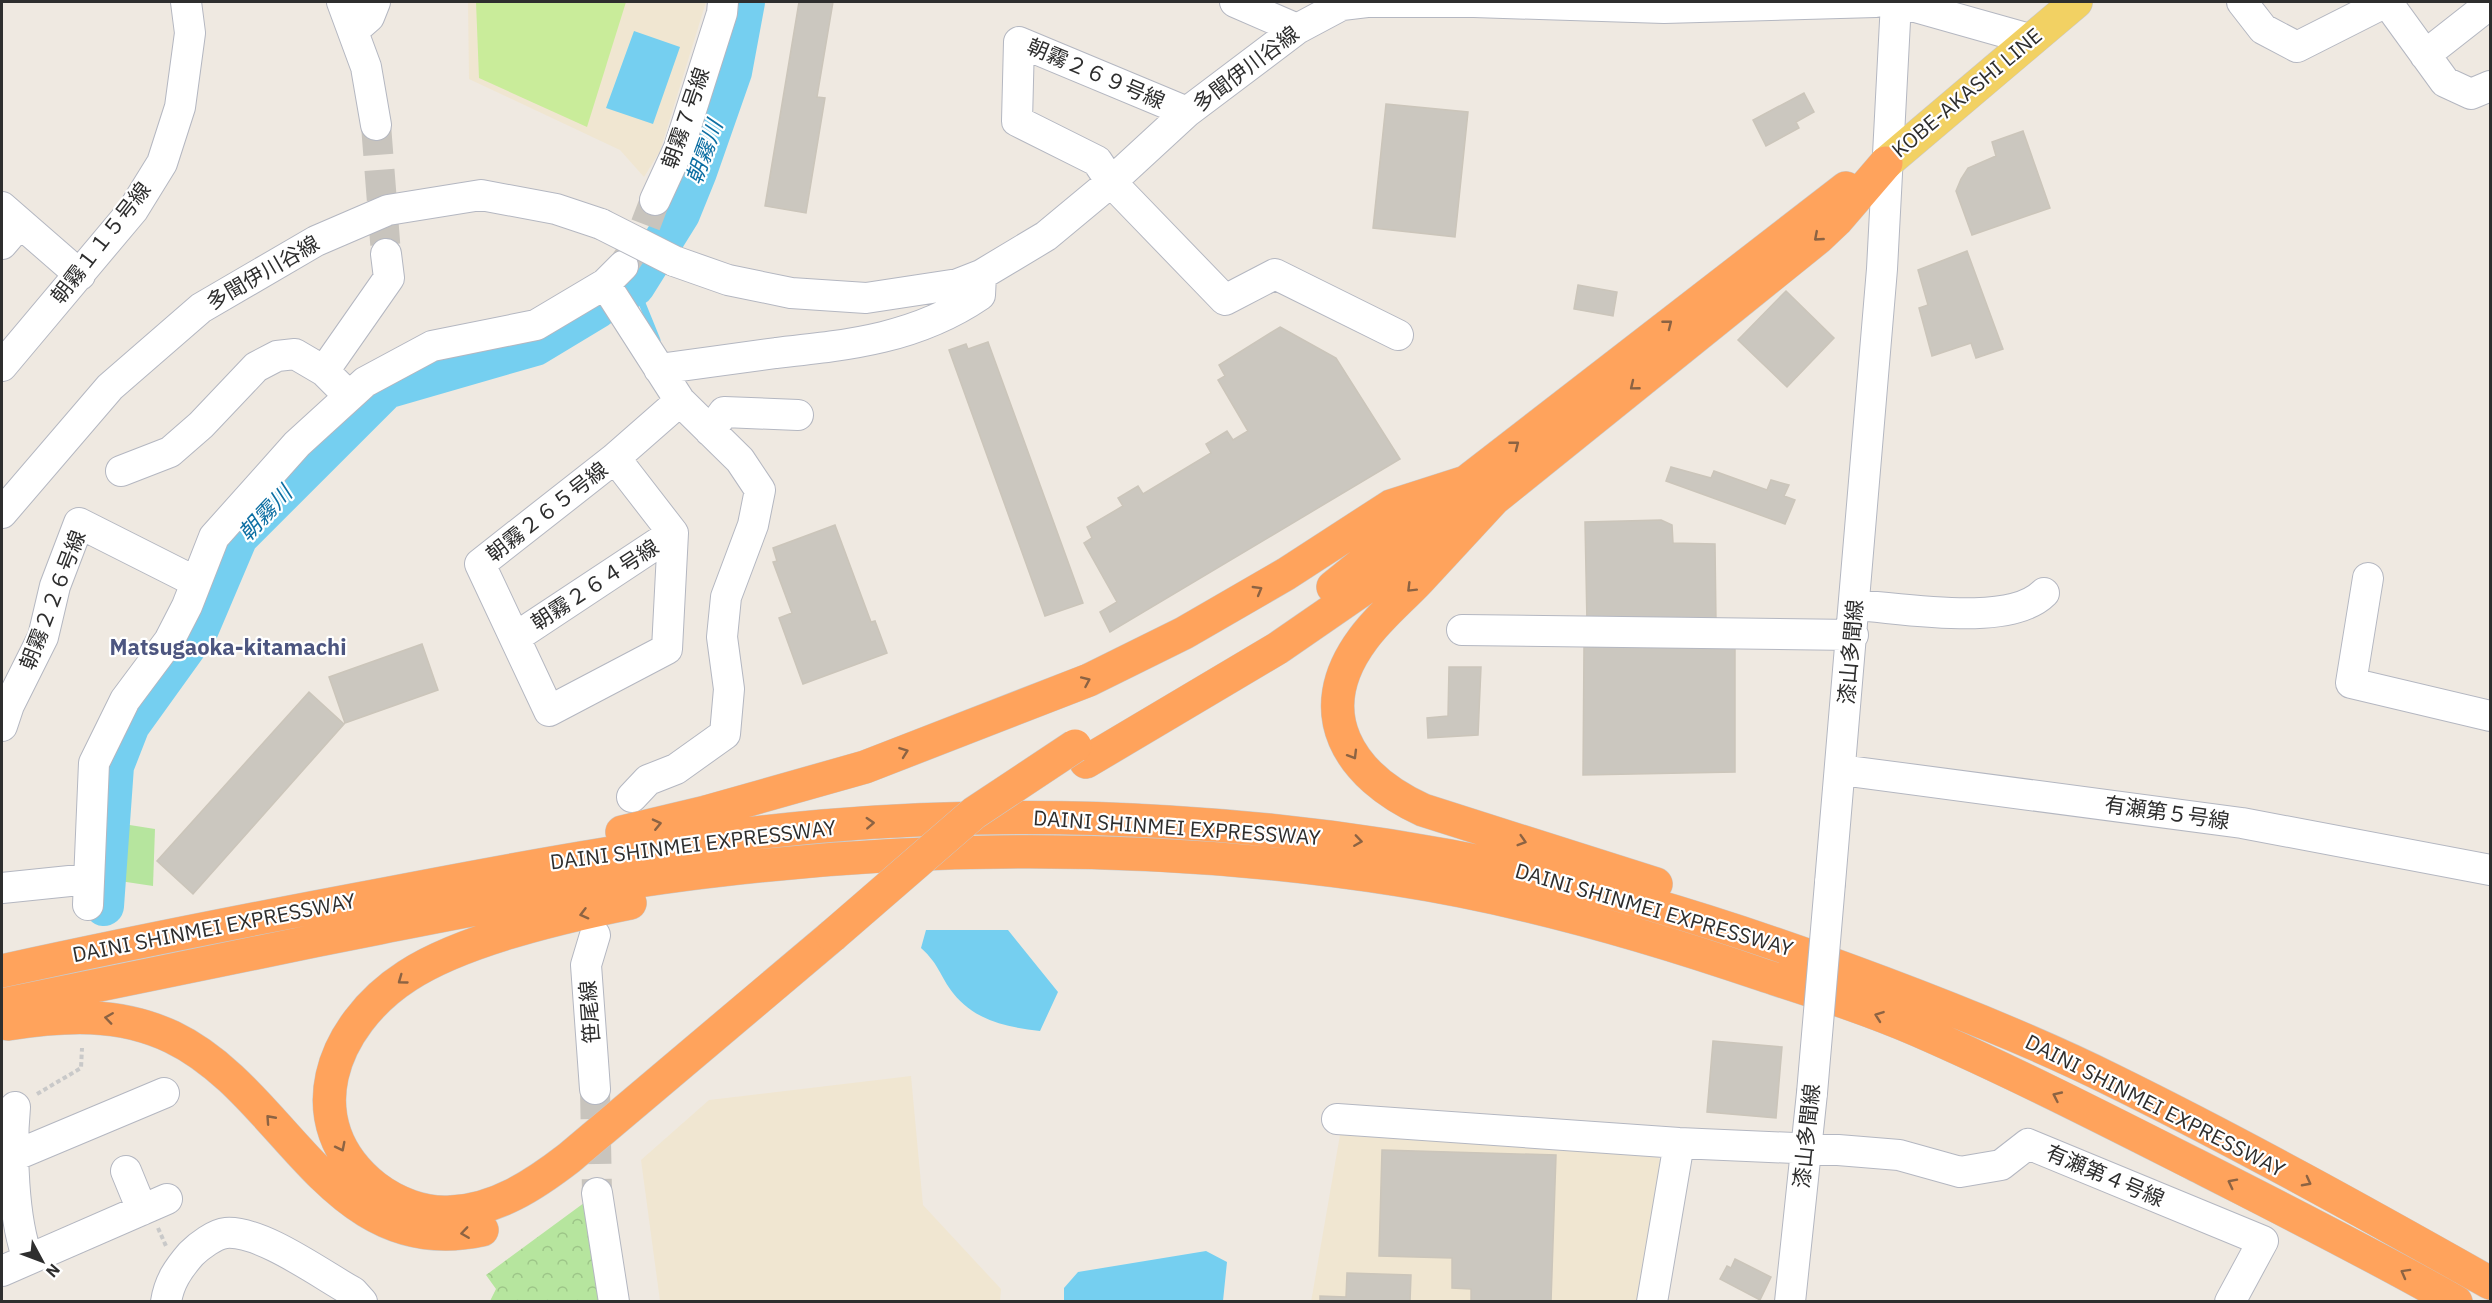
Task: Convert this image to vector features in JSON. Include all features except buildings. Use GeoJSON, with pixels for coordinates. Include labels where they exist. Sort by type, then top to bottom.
{"type":"FeatureCollection","features":[{"type":"Feature","properties":{"kind":"highway"},"geometry":{"type":"LineString","coordinates":[[889,857],[777,874],[621,905],[497,938],[427,965],[407,976],[366,1010],[338,1051],[329,1092],[330,1113],[336,1137],[347,1158],[363,1177],[403,1203],[426,1210],[451,1213],[501,1201],[525,1190],[569,1158],[838,943],[1080,754],[1278,648],[1481,490],[1818,238],[1837,220],[1886,163]]}},
{"type":"Feature","properties":{"kind":"highway"},"geometry":{"type":"LineString","coordinates":[[149,939],[706,812],[865,767],[1089,680],[1184,633],[1286,574],[1391,506],[1481,490]]}},
{"type":"Feature","properties":{"kind":"highway"},"geometry":{"type":"LineString","coordinates":[[1481,490],[1376,622],[1350,660],[1342,679],[1338,717],[1352,756],[1365,773],[1381,787],[1423,810],[1676,890],[1916,983],[2016,1029],[2108,1078]]}},
{"type":"Feature","properties":{"kind":"highway","name":"DAINI SHINMEI EXPRESSWAY"},"geometry":{"type":"LineString","coordinates":[[2,971],[149,939],[509,870],[723,837],[825,826],[929,820],[1055,819],[1202,825],[1303,833],[1409,848],[1512,869],[1607,892],[1809,955],[1917,996],[2108,1078],[2390,1226],[2490,1283]]}},
{"type":"Feature","properties":{"kind":"highway","name":"DAINI SHINMEI EXPRESSWAY"},"geometry":{"type":"LineString","coordinates":[[2,1005],[510,902],[716,870],[1000,851],[1196,857],[1290,866],[1401,880],[1504,900],[1702,954],[1913,1029],[2087,1110],[2375,1256],[2456,1302]]}},
{"type":"Feature","properties":{"kind":"highway"},"geometry":{"type":"LineString","coordinates":[[2,1025],[96,1016],[123,1020],[174,1038],[222,1071],[310,1165],[353,1203],[398,1228],[424,1234],[451,1235],[480,1231],[507,1222],[559,1191],[838,943]]}},
{"type":"Feature","properties":{"kind":"main road","name":"KOBE-AKASHI LINE"},"geometry":{"type":"LineString","coordinates":[[1886,163],[2029,39],[2076,2]]}},
{"type":"Feature","properties":{"kind":"street","name":"朝霧１１５号線"},"geometry":{"type":"LineString","coordinates":[[2,366],[133,210],[162,163],[180,107],[190,33],[186,2]]}},
{"type":"Feature","properties":{"kind":"street"},"geometry":{"type":"LineString","coordinates":[[342,2],[366,67],[376,125]]}},
{"type":"Feature","properties":{"kind":"street"},"geometry":{"type":"LineString","coordinates":[[353,31],[369,17],[375,2]]}},
{"type":"Feature","properties":{"kind":"street","name":"朝霧７号線"},"geometry":{"type":"LineString","coordinates":[[656,200],[679,148],[722,13],[723,2]]}},
{"type":"Feature","properties":{"kind":"street"},"geometry":{"type":"LineString","coordinates":[[1235,2],[1297,29]]}},
{"type":"Feature","properties":{"kind":"street","name":"多聞伊川谷線"},"geometry":{"type":"LineString","coordinates":[[2,513],[111,387],[201,308],[316,241],[388,210],[481,195],[556,209],[601,224],[674,261],[728,280],[791,293],[866,298],[958,284],[981,275],[1046,236],[1111,182],[1187,112],[1297,29],[1342,3],[1474,2],[1664,8],[1876,2]]}},
{"type":"Feature","properties":{"kind":"street"},"geometry":{"type":"LineString","coordinates":[[1897,2],[2029,39]]}},
{"type":"Feature","properties":{"kind":"street","name":"漆山多聞線"},"geometry":{"type":"LineString","coordinates":[[1790,1302],[1812,1093],[1856,604],[1882,269],[1886,163],[1897,2]]}},
{"type":"Feature","properties":{"kind":"street"},"geometry":{"type":"LineString","coordinates":[[2242,2],[2264,29],[2297,47],[2387,2],[2445,82],[2481,90]]}},
{"type":"Feature","properties":{"kind":"street"},"geometry":{"type":"LineString","coordinates":[[2425,55],[2490,4]]}},
{"type":"Feature","properties":{"kind":"street","name":"朝霧２６９号線"},"geometry":{"type":"LineString","coordinates":[[1111,182],[1098,161],[1017,121],[1019,42],[1187,112]]}},
{"type":"Feature","properties":{"kind":"street"},"geometry":{"type":"LineString","coordinates":[[1111,182],[1225,300],[1275,274],[1398,335]]}},
{"type":"Feature","properties":{"kind":"street"},"geometry":{"type":"LineString","coordinates":[[8,225],[80,275]]}},
{"type":"Feature","properties":{"kind":"street"},"geometry":{"type":"LineString","coordinates":[[324,371],[389,278],[386,254]]}},
{"type":"Feature","properties":{"kind":"street"},"geometry":{"type":"LineString","coordinates":[[2,888],[89,892],[94,763],[125,700],[169,641],[214,537],[297,444],[365,382],[432,345],[536,325],[614,275],[659,369],[680,401],[740,460],[759,490],[753,525],[726,597],[722,636],[729,689],[725,734],[676,769],[648,780],[632,797]]}},
{"type":"Feature","properties":{"kind":"street"},"geometry":{"type":"LineString","coordinates":[[659,369],[866,343],[914,329],[963,306],[980,295],[981,275]]}},
{"type":"Feature","properties":{"kind":"street"},"geometry":{"type":"LineString","coordinates":[[121,471],[170,452],[201,425],[256,367],[277,356],[296,354],[324,371],[349,396]]}},
{"type":"Feature","properties":{"kind":"street","name":"朝霧２６５号線"},"geometry":{"type":"LineString","coordinates":[[615,458],[673,533],[667,649],[549,711],[480,564],[615,458],[680,401]]}},
{"type":"Feature","properties":{"kind":"street"},"geometry":{"type":"LineString","coordinates":[[710,431],[724,412],[798,415]]}},
{"type":"Feature","properties":{"kind":"street","name":"朝霧２２６号線"},"geometry":{"type":"LineString","coordinates":[[2,726],[9,705],[43,638],[55,586],[79,523],[196,582]]}},
{"type":"Feature","properties":{"kind":"street","name":"朝霧２６４号線"},"geometry":{"type":"LineString","coordinates":[[516,637],[673,533]]}},
{"type":"Feature","properties":{"kind":"street"},"geometry":{"type":"LineString","coordinates":[[2368,578],[2351,683],[2490,716]]}},
{"type":"Feature","properties":{"kind":"street"},"geometry":{"type":"LineString","coordinates":[[1856,604],[1986,614],[2034,603],[2044,594]]}},
{"type":"Feature","properties":{"kind":"street"},"geometry":{"type":"LineString","coordinates":[[1462,630],[1853,635]]}},
{"type":"Feature","properties":{"kind":"street","name":"有瀬第５号線"},"geometry":{"type":"LineString","coordinates":[[1841,770],[2242,823],[2490,870]]}},
{"type":"Feature","properties":{"kind":"street","name":"笹尾線"},"geometry":{"type":"LineString","coordinates":[[595,935],[586,965],[596,1089]]}},
{"type":"Feature","properties":{"kind":"street"},"geometry":{"type":"LineString","coordinates":[[14,1156],[164,1093]]}},
{"type":"Feature","properties":{"kind":"street"},"geometry":{"type":"LineString","coordinates":[[15,1107],[12,1136],[20,1237],[15,1265]]}},
{"type":"Feature","properties":{"kind":"street"},"geometry":{"type":"LineString","coordinates":[[1338,1119],[1679,1143],[1806,1148]]}},
{"type":"Feature","properties":{"kind":"street"},"geometry":{"type":"LineString","coordinates":[[1652,1302],[1679,1143]]}},
{"type":"Feature","properties":{"kind":"street","name":"有瀬第４号線"},"geometry":{"type":"LineString","coordinates":[[1806,1148],[1899,1155],[1960,1172],[2001,1165],[2028,1144],[2263,1241],[2230,1302]]}},
{"type":"Feature","properties":{"kind":"street"},"geometry":{"type":"LineString","coordinates":[[15,1265],[152,1205],[126,1171]]}},
{"type":"Feature","properties":{"kind":"street"},"geometry":{"type":"LineString","coordinates":[[597,1193],[614,1302]]}},
{"type":"Feature","properties":{"kind":"street"},"geometry":{"type":"LineString","coordinates":[[166,1302],[169,1285],[180,1267],[198,1247],[225,1233],[259,1238],[353,1292],[363,1302]]}},
{"type":"Feature","properties":{"kind":"path"},"geometry":{"type":"LineString","coordinates":[[15,1107],[81,1068],[82,1048]]}},
{"type":"Feature","properties":{"kind":"path"},"geometry":{"type":"LineString","coordinates":[[152,1205],[169,1251],[165,1266],[180,1267]]}},
{"type":"Feature","properties":{"kind":"shaded area"},"geometry":{"type":"Polygon","coordinates":[[[468,2],[706,2],[660,151],[644,177],[620,150],[469,79],[468,2]]]}},
{"type":"Feature","properties":{"kind":"shaded area"},"geometry":{"type":"Polygon","coordinates":[[[911,1076],[923,1205],[1001,1289],[1000,1301],[660,1301],[641,1160],[709,1100],[911,1076]]]}},
{"type":"Feature","properties":{"kind":"shaded area"},"geometry":{"type":"Polygon","coordinates":[[[1340,1135],[1654,1155],[1665,1163],[1641,1301],[1311,1302],[1340,1135]]]}},
{"type":"Feature","properties":{"kind":"green space"},"geometry":{"type":"Polygon","coordinates":[[[476,2],[626,2],[587,127],[479,78],[476,2]]]}},
{"type":"Feature","properties":{"kind":"green space"},"geometry":{"type":"Polygon","coordinates":[[[117,823],[155,829],[153,886],[113,880],[117,823]]]}},
{"type":"Feature","properties":{"kind":"green space"},"geometry":{"type":"Polygon","coordinates":[[[588,1200],[603,1301],[490,1301],[496,1289],[486,1275],[588,1200]]]}},
{"type":"Feature","properties":{"kind":"water"},"geometry":{"type":"Polygon","coordinates":[[[634,31],[680,47],[653,124],[606,108],[634,31]]]}},
{"type":"Feature","properties":{"kind":"water"},"geometry":{"type":"Polygon","coordinates":[[[926,930],[1008,930],[1058,992],[1040,1031],[992,1021],[962,1003],[953,993],[932,959],[921,948],[926,930]]]}},
{"type":"Feature","properties":{"kind":"water"},"geometry":{"type":"Polygon","coordinates":[[[1206,1251],[1227,1262],[1223,1301],[1064,1301],[1064,1288],[1078,1272],[1206,1251]]]}},
{"type":"Feature","properties":{"kind":"waterway","name":"朝霧川"},"geometry":{"type":"LineString","coordinates":[[629,289],[635,286],[680,214],[697,172],[732,72],[745,2]]}},
{"type":"Feature","properties":{"kind":"waterway"},"geometry":{"type":"LineString","coordinates":[[635,286],[657,340]]}},
{"type":"Feature","properties":{"kind":"waterway","name":"朝霧川"},"geometry":{"type":"LineString","coordinates":[[104,906],[114,766],[130,725],[199,629],[238,537],[386,389],[535,346],[598,308]]}},
{"type":"Feature","properties":{"kind":"tunnel"},"geometry":{"type":"LineString","coordinates":[[376,125],[386,254]]}},
{"type":"Feature","properties":{"kind":"tunnel"},"geometry":{"type":"LineString","coordinates":[[624,264],[639,242],[655,200]]}},
{"type":"Feature","properties":{"kind":"tunnel"},"geometry":{"type":"LineString","coordinates":[[595,1089],[597,1193]]}},
{"type":"Feature","properties":{"kind":"district","name":"Matsugaoka-kitamachi"},"geometry":{"type":"Point","coordinates":[228,647]}}]}
